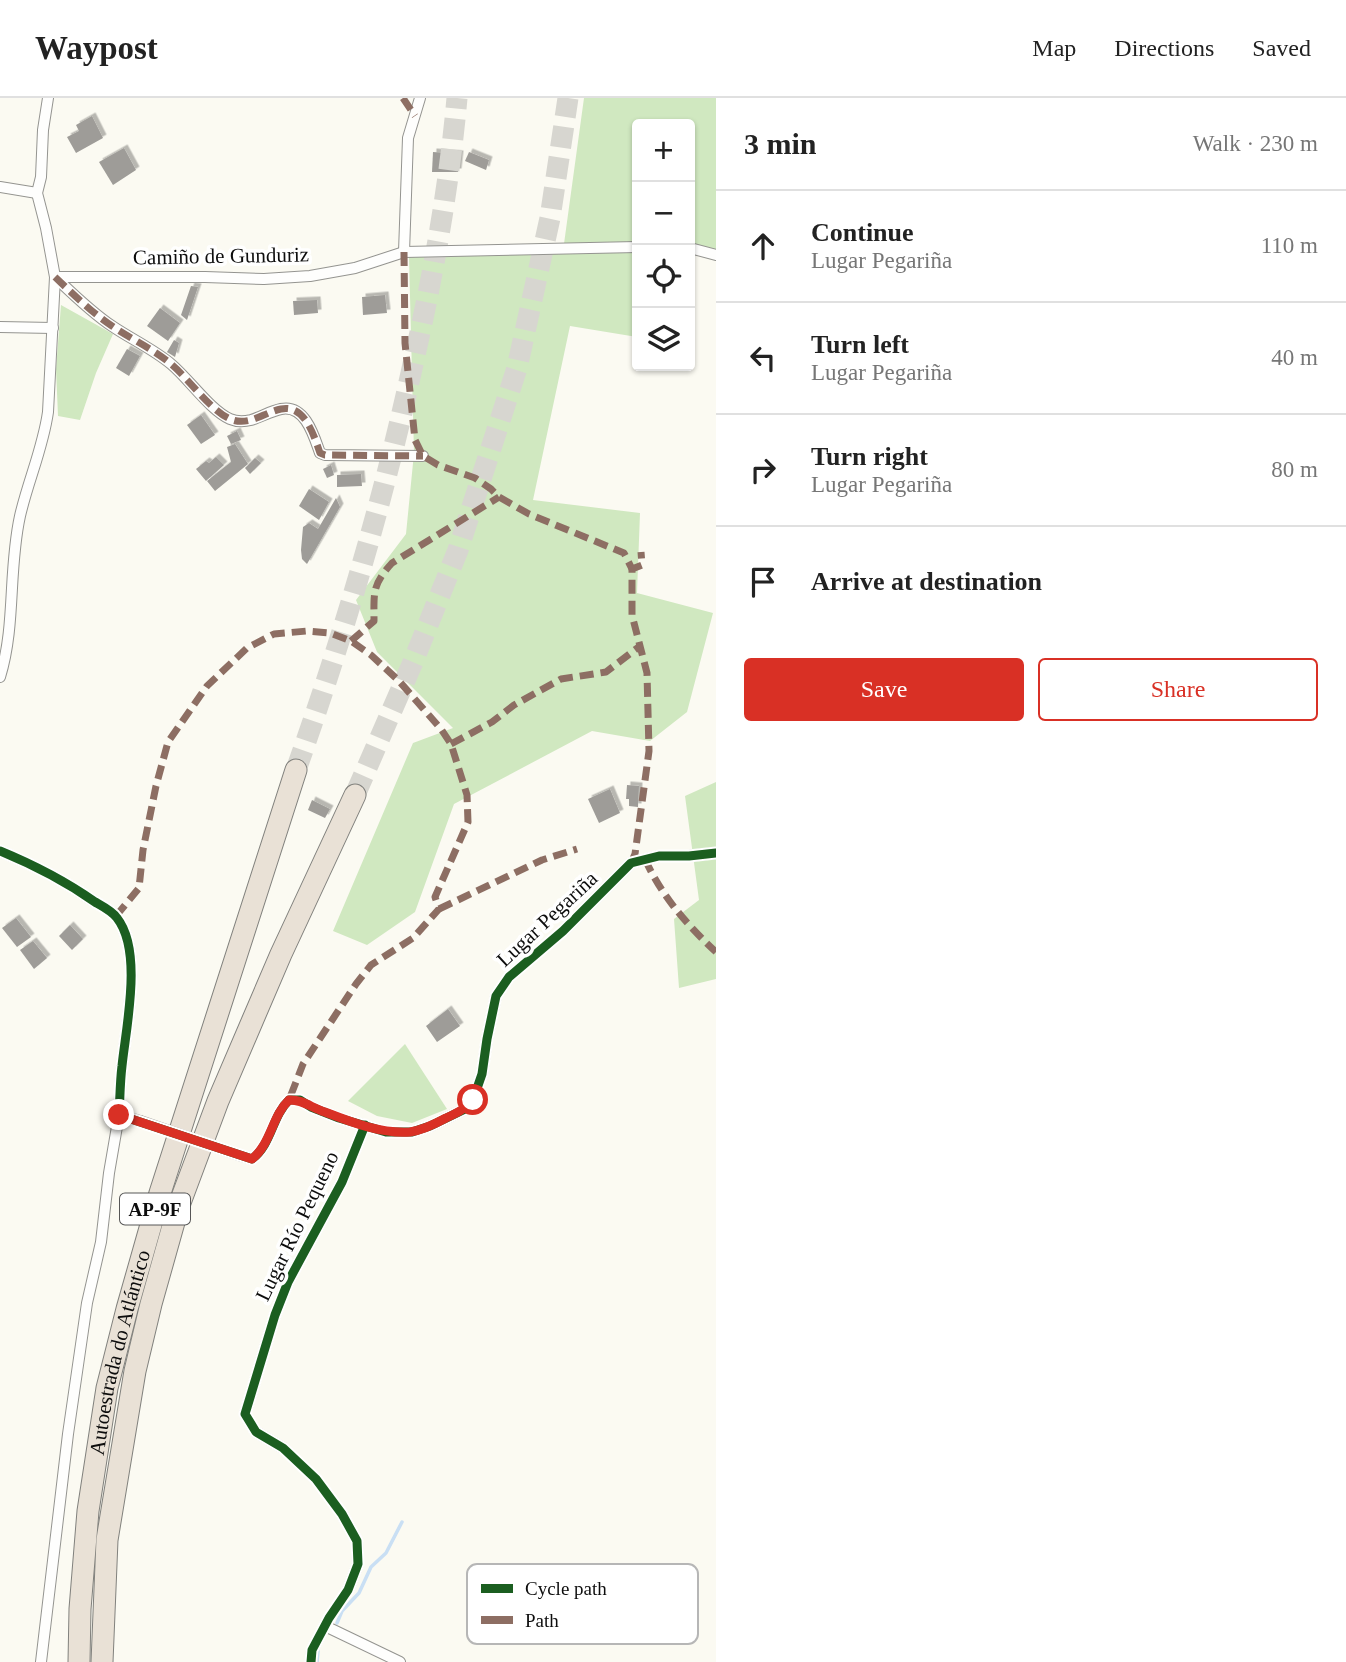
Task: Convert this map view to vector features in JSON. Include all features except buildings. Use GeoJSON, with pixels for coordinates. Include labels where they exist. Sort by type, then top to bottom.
{"type":"FeatureCollection","features":[{"type":"Feature","properties":{"kind":"highway","name":"Autoestrada do Atlántico"},"geometry":{"type":"LineString","coordinates":[[79,1662],[80,1609],[88,1511],[107,1388],[160,1193],[296,771]]}},
{"type":"Feature","properties":{"kind":"highway","name":"Autoestrada do Atlántico"},"geometry":{"type":"LineString","coordinates":[[102,1662],[107,1540],[133,1384],[151,1304],[178,1208],[228,1076],[355,795]]}},
{"type":"Feature","properties":{"kind":"street"},"geometry":{"type":"LineString","coordinates":[[0,677],[10,628],[20,517],[46,429],[55,277],[37,193],[41,177],[43,130],[48,98]]}},
{"type":"Feature","properties":{"kind":"street"},"geometry":{"type":"LineString","coordinates":[[404,252],[408,138],[421,98]]}},
{"type":"Feature","properties":{"kind":"street"},"geometry":{"type":"LineString","coordinates":[[0,187],[37,193]]}},
{"type":"Feature","properties":{"kind":"street","name":"Camiño de Gunduriz"},"geometry":{"type":"LineString","coordinates":[[55,277],[264,279],[310,276],[355,268],[404,252],[632,247]]}},
{"type":"Feature","properties":{"kind":"street"},"geometry":{"type":"LineString","coordinates":[[695,249],[716,255]]}},
{"type":"Feature","properties":{"kind":"street"},"geometry":{"type":"LineString","coordinates":[[55,277],[111,325],[176,368],[226,417],[244,422],[284,408],[292,409],[305,419],[320,453],[325,455],[423,456]]}},
{"type":"Feature","properties":{"kind":"street"},"geometry":{"type":"LineString","coordinates":[[0,327],[53,328]]}},
{"type":"Feature","properties":{"kind":"street"},"geometry":{"type":"LineString","coordinates":[[0,851],[65,882],[117,916],[126,937],[130,958],[130,1006],[121,1068],[119,1115],[101,1242],[87,1303],[53,1548],[41,1662]]}},
{"type":"Feature","properties":{"kind":"street","name":"Lugar Pegariña"},"geometry":{"type":"LineString","coordinates":[[119,1115],[252,1159],[264,1146],[283,1106],[289,1100],[300,1100],[311,1107],[386,1132],[412,1132],[430,1126],[463,1110],[473,1100],[482,1074],[496,996],[509,977],[563,931],[631,863],[659,856],[716,853]]}},
{"type":"Feature","properties":{"kind":"street","name":"Lugar Río Pequeno"},"geometry":{"type":"LineString","coordinates":[[311,1662],[312,1650],[328,1618],[354,1577],[358,1564],[357,1541],[342,1514],[316,1479],[283,1448],[256,1432],[245,1414],[275,1315],[288,1282],[342,1182],[365,1125]]}},
{"type":"Feature","properties":{"kind":"street"},"geometry":{"type":"LineString","coordinates":[[325,1626],[400,1662]]}},
{"type":"Feature","properties":{"kind":"green space"},"geometry":{"type":"Polygon","coordinates":[[[584,98],[716,98],[716,250],[695,245],[695,119],[632,119],[632,336],[570,326],[533,500],[640,513],[637,593],[713,613],[687,712],[650,741],[592,731],[454,804],[415,912],[367,945],[333,931],[413,743],[453,728],[377,652],[356,600],[406,534],[414,453],[409,257],[563,251],[584,98]]]}},
{"type":"Feature","properties":{"kind":"green space"},"geometry":{"type":"Polygon","coordinates":[[[61,305],[113,334],[80,420],[58,416],[56,369],[61,305]]]}},
{"type":"Feature","properties":{"kind":"green space"},"geometry":{"type":"Polygon","coordinates":[[[716,782],[716,979],[679,988],[674,919],[699,900],[685,796],[716,782]]]}},
{"type":"Feature","properties":{"kind":"green space"},"geometry":{"type":"Polygon","coordinates":[[[405,1044],[447,1109],[412,1123],[377,1116],[348,1101],[405,1044]]]}},
{"type":"Feature","properties":{"kind":"waterway"},"geometry":{"type":"LineString","coordinates":[[337,1623],[342,1611],[359,1593],[371,1567],[386,1553],[402,1522]]}},
{"type":"Feature","properties":{"kind":"waterway"},"geometry":{"type":"LineString","coordinates":[[317,1662],[318,1651]]}},
{"type":"Feature","properties":{"kind":"tunnel"},"geometry":{"type":"LineString","coordinates":[[296,770],[330,670],[389,467],[440,232],[457,98]]}},
{"type":"Feature","properties":{"kind":"tunnel"},"geometry":{"type":"LineString","coordinates":[[355,795],[458,550],[517,368],[550,218],[568,98]]}},
{"type":"Feature","properties":{"kind":"marked path"},"geometry":{"type":"LineString","coordinates":[[403,98],[415,116]]}},
{"type":"Feature","properties":{"kind":"marked path"},"geometry":{"type":"LineString","coordinates":[[404,252],[405,343],[415,440],[423,456],[438,465],[475,478],[499,497],[529,514],[624,553],[632,569]]}},
{"type":"Feature","properties":{"kind":"marked path"},"geometry":{"type":"LineString","coordinates":[[55,277],[104,321],[171,364],[215,409],[230,419],[248,421],[277,410],[289,409],[302,416],[320,453],[325,455],[423,456]]}},
{"type":"Feature","properties":{"kind":"marked path"},"geometry":{"type":"LineString","coordinates":[[351,641],[374,621],[376,589],[392,563],[499,497]]}},
{"type":"Feature","properties":{"kind":"marked path"},"geometry":{"type":"LineString","coordinates":[[631,863],[635,854],[649,751],[647,673],[632,615],[632,569],[642,565],[641,552]]}},
{"type":"Feature","properties":{"kind":"marked path"},"geometry":{"type":"LineString","coordinates":[[116,916],[139,888],[143,850],[168,742],[207,686],[247,648],[274,634],[307,631],[330,633],[351,641],[399,681],[451,744],[467,795],[468,822],[435,897],[439,909],[413,938],[371,965],[356,984],[303,1064],[289,1100]]}},
{"type":"Feature","properties":{"kind":"marked path"},"geometry":{"type":"LineString","coordinates":[[451,744],[561,679],[606,672],[640,646]]}},
{"type":"Feature","properties":{"kind":"marked path"},"geometry":{"type":"LineString","coordinates":[[439,909],[542,860],[577,849]]}},
{"type":"Feature","properties":{"kind":"marked path"},"geometry":{"type":"LineString","coordinates":[[645,859],[676,909],[716,952]]}},
{"type":"Feature","properties":{"kind":"cycle path"},"geometry":{"type":"LineString","coordinates":[[0,851],[49,874],[107,909],[117,918],[125,932],[131,969],[131,990],[121,1072],[119,1115],[252,1159],[264,1146],[279,1114],[289,1100],[300,1100],[339,1118],[386,1132],[412,1132],[463,1110],[473,1100],[482,1074],[496,996],[509,977],[563,931],[631,863],[659,856],[716,853]]}},
{"type":"Feature","properties":{"kind":"cycle path"},"geometry":{"type":"LineString","coordinates":[[311,1662],[312,1650],[348,1590],[358,1564],[357,1541],[342,1514],[316,1479],[283,1448],[256,1432],[245,1414],[275,1315],[288,1282],[342,1182],[365,1125]]}},
{"type":"Feature","properties":{"kind":"route"},"geometry":{"type":"LineString","coordinates":[[119,1115],[252,1159],[264,1146],[283,1106],[289,1100],[300,1100],[339,1118],[386,1132],[412,1132],[463,1110],[473,1100]]}}]}
